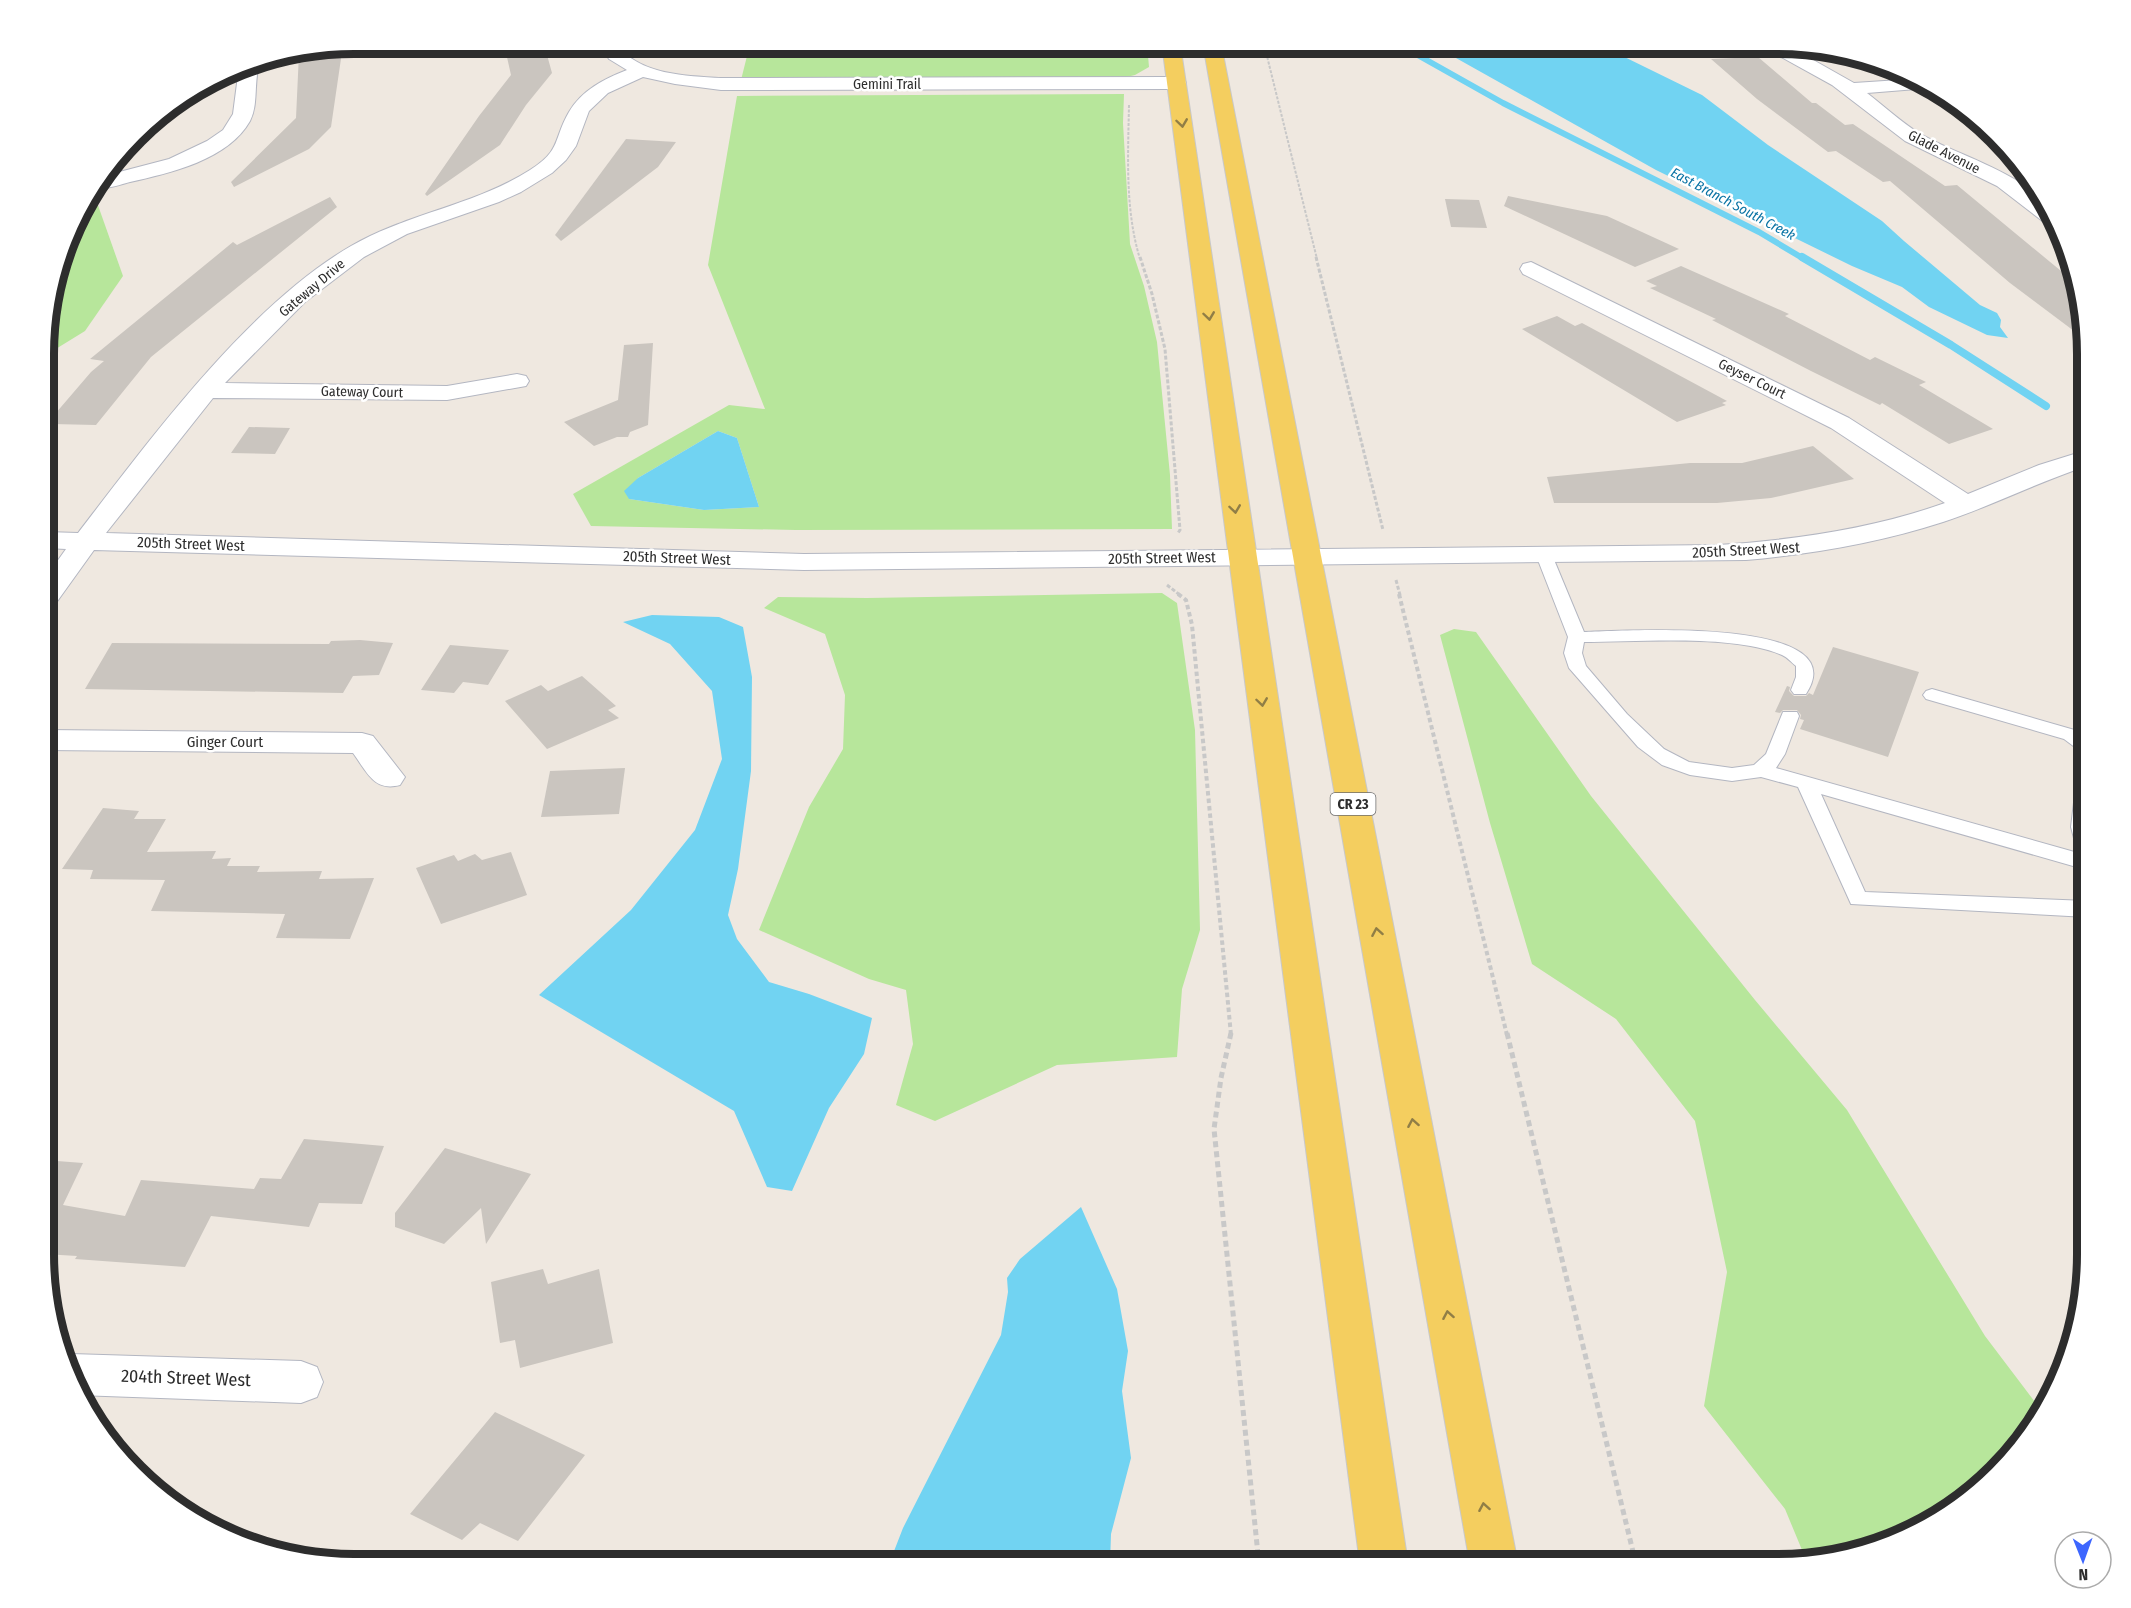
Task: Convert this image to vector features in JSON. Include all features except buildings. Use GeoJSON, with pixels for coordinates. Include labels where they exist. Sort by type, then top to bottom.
{"type":"FeatureCollection","features":[{"type":"Feature","properties":{"kind":"main road"},"geometry":{"type":"LineString","coordinates":[[1173,54],[1383,1554]]}},
{"type":"Feature","properties":{"kind":"main road","name":"CR 23"},"geometry":{"type":"LineString","coordinates":[[1214,54],[1492,1554]]}},
{"type":"Feature","properties":{"kind":"street","name":"Gemini Trail"},"geometry":{"type":"LineString","coordinates":[[614,54],[643,70],[685,81],[735,85],[1177,83]]}},
{"type":"Feature","properties":{"kind":"street","name":"Glade Avenue"},"geometry":{"type":"LineString","coordinates":[[1790,55],[1851,89],[1912,137],[2004,182],[2038,206]]}},
{"type":"Feature","properties":{"kind":"street","name":"Gateway Drive"},"geometry":{"type":"LineString","coordinates":[[54,586],[86,540],[205,390],[230,361],[312,286],[356,252],[418,223],[490,200],[544,170],[569,141],[582,106],[597,93],[619,80],[643,70]]}},
{"type":"Feature","properties":{"kind":"street"},"geometry":{"type":"LineString","coordinates":[[110,180],[172,164],[208,148],[223,138],[240,121],[249,73]]}},
{"type":"Feature","properties":{"kind":"street"},"geometry":{"type":"LineString","coordinates":[[1851,89],[1910,85]]}},
{"type":"Feature","properties":{"kind":"street","name":"Geyser Court"},"geometry":{"type":"LineString","coordinates":[[1531,269],[1840,423],[1965,504]]}},
{"type":"Feature","properties":{"kind":"street","name":"Gateway Court"},"geometry":{"type":"LineString","coordinates":[[205,390],[447,393],[517,381]]}},
{"type":"Feature","properties":{"kind":"street","name":"205th Street West"},"geometry":{"type":"LineString","coordinates":[[54,540],[804,562],[1718,553],[1807,546],[1876,533],[1936,516],[2037,474],[2077,461]]}},
{"type":"Feature","properties":{"kind":"street","name":"Ginger Court"},"geometry":{"type":"LineString","coordinates":[[54,740],[362,743],[389,777]]}},
{"type":"Feature","properties":{"kind":"street","name":"204th Street West"},"geometry":{"type":"LineString","coordinates":[[79,1374],[301,1382]]}},
{"type":"Feature","properties":{"kind":"lane"},"geometry":{"type":"LineString","coordinates":[[1544,555],[1577,637],[1573,653],[1578,668],[1646,744],[1657,753],[1680,766],[1698,770],[1741,775],[1760,770],[1772,762],[1790,716]]}},
{"type":"Feature","properties":{"kind":"lane"},"geometry":{"type":"LineString","coordinates":[[1577,637],[1713,636],[1760,644],[1785,650],[1805,664],[1806,672],[1800,690]]}},
{"type":"Feature","properties":{"kind":"lane"},"geometry":{"type":"LineString","coordinates":[[1932,695],[2071,735],[2077,740]]}},
{"type":"Feature","properties":{"kind":"lane"},"geometry":{"type":"LineString","coordinates":[[1760,770],[2077,859]]}},
{"type":"Feature","properties":{"kind":"lane"},"geometry":{"type":"LineString","coordinates":[[1806,783],[1858,899],[2077,909]]}},
{"type":"Feature","properties":{"kind":"path"},"geometry":{"type":"LineString","coordinates":[[1265,54],[1634,1554]]}},
{"type":"Feature","properties":{"kind":"path"},"geometry":{"type":"LineString","coordinates":[[1129,104],[1128,161],[1133,236],[1152,294],[1165,349],[1180,530],[1173,540]]}},
{"type":"Feature","properties":{"kind":"path"},"geometry":{"type":"LineString","coordinates":[[1166,584],[1186,600],[1192,625],[1225,960],[1231,1033],[1221,1078],[1214,1129],[1258,1554]]}},
{"type":"Feature","properties":{"kind":"green space"},"geometry":{"type":"Polygon","coordinates":[[[748,54],[1148,54],[1149,67],[1135,75],[1122,78],[741,80],[748,54]]]}},
{"type":"Feature","properties":{"kind":"green space"},"geometry":{"type":"Polygon","coordinates":[[[1124,94],[1123,123],[1130,244],[1144,286],[1157,342],[1170,475],[1172,529],[796,530],[591,526],[573,494],[729,405],[765,409],[708,265],[737,96],[1124,94]],[[718,431],[638,478],[629,499],[704,510],[759,507],[737,438],[718,431]]]}},
{"type":"Feature","properties":{"kind":"green space"},"geometry":{"type":"Polygon","coordinates":[[[96,200],[123,276],[85,331],[54,350],[57,315],[64,276],[77,239],[96,200]]]}},
{"type":"Feature","properties":{"kind":"green space"},"geometry":{"type":"Polygon","coordinates":[[[1162,593],[1177,603],[1195,730],[1200,930],[1182,989],[1177,1057],[1057,1065],[935,1121],[896,1105],[913,1044],[906,990],[869,979],[759,930],[809,807],[843,749],[845,695],[825,634],[764,608],[778,597],[867,598],[1162,593]]]}},
{"type":"Feature","properties":{"kind":"green space"},"geometry":{"type":"Polygon","coordinates":[[[1454,629],[1476,632],[1591,796],[1847,1110],[1985,1336],[2037,1404],[2003,1452],[1975,1480],[1927,1514],[1892,1531],[1855,1544],[1803,1552],[1785,1509],[1704,1406],[1727,1272],[1695,1121],[1616,1019],[1532,964],[1490,823],[1440,635],[1454,629]]]}},
{"type":"Feature","properties":{"kind":"water"},"geometry":{"type":"Polygon","coordinates":[[[1449,54],[1618,54],[1702,95],[1768,145],[1882,221],[1980,305],[1997,313],[2001,320],[2000,327],[2008,338],[1987,335],[1929,307],[1902,287],[1852,266],[1656,170],[1449,54]]]}},
{"type":"Feature","properties":{"kind":"water"},"geometry":{"type":"Polygon","coordinates":[[[718,431],[737,438],[759,507],[704,510],[629,499],[624,491],[638,478],[718,431]]]}},
{"type":"Feature","properties":{"kind":"water"},"geometry":{"type":"Polygon","coordinates":[[[652,615],[719,617],[743,627],[752,677],[751,771],[738,869],[728,915],[737,939],[769,982],[809,994],[872,1018],[864,1054],[829,1108],[792,1191],[767,1187],[734,1111],[539,995],[631,910],[695,830],[722,759],[712,691],[670,644],[623,622],[652,615]]]}},
{"type":"Feature","properties":{"kind":"water"},"geometry":{"type":"Polygon","coordinates":[[[1081,1207],[1117,1289],[1128,1351],[1122,1391],[1131,1458],[1111,1534],[1110,1554],[893,1554],[903,1528],[1001,1335],[1008,1292],[1007,1278],[1020,1259],[1081,1207]]]}},
{"type":"Feature","properties":{"kind":"waterway","name":"East Branch South Creek"},"geometry":{"type":"LineString","coordinates":[[1416,54],[1503,103],[1759,232],[1804,259]]}},
{"type":"Feature","properties":{"kind":"waterway","name":"East Branch South Creek"},"geometry":{"type":"LineString","coordinates":[[1802,257],[1951,345],[2046,406]]}}]}
